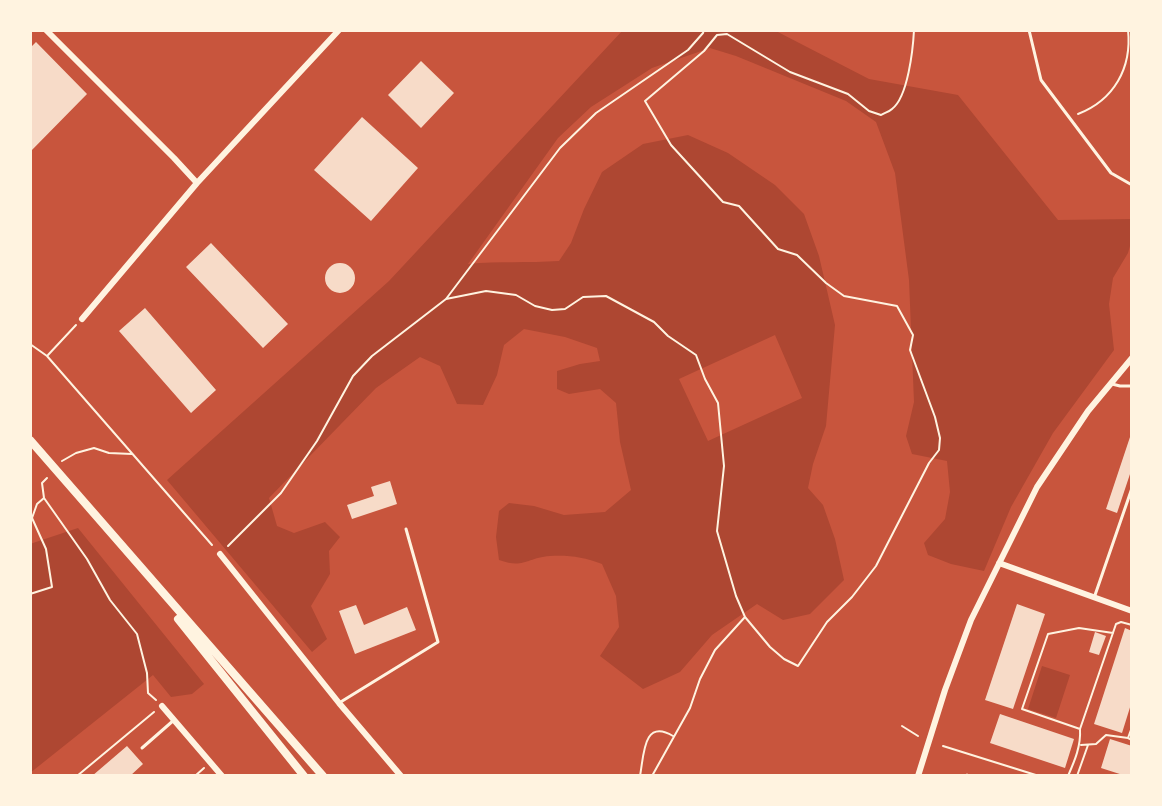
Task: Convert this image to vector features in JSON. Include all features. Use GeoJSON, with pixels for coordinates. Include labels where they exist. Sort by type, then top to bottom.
{"type":"FeatureCollection","features":[{"type":"Feature","properties":{"kind":"main road"},"geometry":{"type":"LineString","coordinates":[[30,440],[304,776]]}},
{"type":"Feature","properties":{"kind":"main road"},"geometry":{"type":"LineString","coordinates":[[102,525],[323,776]]}},
{"type":"Feature","properties":{"kind":"street"},"geometry":{"type":"LineString","coordinates":[[46,30],[197,183]]}},
{"type":"Feature","properties":{"kind":"street"},"geometry":{"type":"LineString","coordinates":[[82,319],[197,183],[339,30]]}},
{"type":"Feature","properties":{"kind":"street"},"geometry":{"type":"LineString","coordinates":[[918,776],[966,634],[1037,487],[1088,411],[1132,358]]}},
{"type":"Feature","properties":{"kind":"street"},"geometry":{"type":"LineString","coordinates":[[220,554],[401,776]]}},
{"type":"Feature","properties":{"kind":"street"},"geometry":{"type":"LineString","coordinates":[[999,563],[1132,611]]}},
{"type":"Feature","properties":{"kind":"street"},"geometry":{"type":"LineString","coordinates":[[162,706],[222,776]]}},
{"type":"Feature","properties":{"kind":"lane"},"geometry":{"type":"LineString","coordinates":[[1029,30],[1041,80],[1111,173],[1132,185]]}},
{"type":"Feature","properties":{"kind":"lane"},"geometry":{"type":"LineString","coordinates":[[1110,383],[1132,386]]}},
{"type":"Feature","properties":{"kind":"lane"},"geometry":{"type":"LineString","coordinates":[[1094,598],[1132,488]]}},
{"type":"Feature","properties":{"kind":"lane"},"geometry":{"type":"LineString","coordinates":[[339,703],[438,642],[406,529]]}},
{"type":"Feature","properties":{"kind":"lane"},"geometry":{"type":"LineString","coordinates":[[142,748],[174,720]]}},
{"type":"Feature","properties":{"kind":"path"},"geometry":{"type":"LineString","coordinates":[[30,344],[47,356],[220,554],[281,493],[317,441],[353,376],[372,356],[446,299],[560,148],[596,113],[688,50],[704,30]]}},
{"type":"Feature","properties":{"kind":"path"},"geometry":{"type":"LineString","coordinates":[[446,299],[486,291],[516,295],[535,306],[552,310],[565,309],[583,297],[606,296],[654,322],[696,355],[718,403],[724,466],[717,531],[736,596],[745,617],[770,647],[798,666],[827,622],[876,566],[929,463],[939,450],[940,438],[935,417],[910,350],[913,335],[897,306],[844,296],[797,255],[778,249],[739,206],[723,202],[671,145],[645,101],[704,51],[717,35],[727,34],[790,72],[848,94],[869,111],[881,115],[893,109],[900,98],[913,55],[914,30]]}},
{"type":"Feature","properties":{"kind":"path"},"geometry":{"type":"LineString","coordinates":[[1069,118],[1090,110],[1119,83],[1127,65],[1128,30]]}},
{"type":"Feature","properties":{"kind":"path"},"geometry":{"type":"LineString","coordinates":[[47,356],[82,319]]}},
{"type":"Feature","properties":{"kind":"path"},"geometry":{"type":"LineString","coordinates":[[77,776],[162,706],[148,693],[147,673],[137,634],[110,600],[87,559],[44,498],[42,483],[64,460],[94,448],[109,453],[133,454]]}},
{"type":"Feature","properties":{"kind":"path"},"geometry":{"type":"LineString","coordinates":[[30,594],[52,587],[46,549],[32,518],[37,504],[44,498]]}},
{"type":"Feature","properties":{"kind":"path"},"geometry":{"type":"LineString","coordinates":[[652,776],[690,708],[715,650],[745,617]]}},
{"type":"Feature","properties":{"kind":"path"},"geometry":{"type":"LineString","coordinates":[[1068,776],[1079,745],[1080,729],[1113,633],[1118,622],[1132,625]]}},
{"type":"Feature","properties":{"kind":"path"},"geometry":{"type":"LineString","coordinates":[[1080,729],[1022,709],[1048,634],[1079,628],[1113,633]]}},
{"type":"Feature","properties":{"kind":"path"},"geometry":{"type":"LineString","coordinates":[[902,726],[919,737]]}},
{"type":"Feature","properties":{"kind":"path"},"geometry":{"type":"LineString","coordinates":[[1079,745],[1096,744],[1106,735],[1130,739],[1132,727]]}},
{"type":"Feature","properties":{"kind":"path"},"geometry":{"type":"LineString","coordinates":[[640,776],[649,737],[658,730],[674,736]]}},
{"type":"Feature","properties":{"kind":"path"},"geometry":{"type":"LineString","coordinates":[[1077,776],[1089,744]]}},
{"type":"Feature","properties":{"kind":"path"},"geometry":{"type":"LineString","coordinates":[[943,746],[1039,776]]}},
{"type":"Feature","properties":{"kind":"shaded area"},"geometry":{"type":"Polygon","coordinates":[[[623,30],[774,30],[869,79],[958,95],[1058,220],[1132,219],[1132,239],[1128,253],[1113,278],[1109,304],[1114,350],[1053,433],[1011,507],[984,571],[928,555],[924,543],[945,519],[950,492],[947,461],[912,454],[906,436],[914,402],[909,280],[895,173],[876,122],[846,101],[710,48],[652,68],[591,107],[558,138],[468,264],[559,261],[571,243],[602,172],[643,144],[688,135],[728,153],[775,185],[804,214],[819,256],[835,325],[826,426],[808,488],[823,505],[844,580],[810,614],[783,620],[757,604],[712,635],[680,672],[643,689],[600,656],[619,627],[616,596],[602,564],[564,556],[542,557],[520,563],[499,560],[496,537],[499,511],[509,503],[564,515],[605,512],[631,490],[620,442],[616,403],[600,389],[569,394],[557,389],[557,371],[600,361],[597,348],[565,337],[524,329],[504,345],[497,375],[483,405],[457,404],[440,366],[420,357],[376,388],[269,498],[277,526],[294,533],[325,522],[340,537],[329,551],[330,574],[311,606],[327,639],[312,652],[167,480],[389,281],[623,30]],[[775,335],[679,379],[708,441],[802,398],[775,335]]]}},
{"type":"Feature","properties":{"kind":"shaded area"},"geometry":{"type":"Polygon","coordinates":[[[78,528],[204,684],[192,694],[171,697],[153,675],[30,773],[30,544],[78,528]]]}},
{"type":"Feature","properties":{"kind":"shaded area"},"geometry":{"type":"Polygon","coordinates":[[[1042,666],[1070,675],[1056,718],[1028,709],[1042,666]]]}},
{"type":"Feature","properties":{"kind":"building"},"geometry":{"type":"Polygon","coordinates":[[[36,42],[87,94],[30,152],[30,48],[36,42]]]}},
{"type":"Feature","properties":{"kind":"building"},"geometry":{"type":"Polygon","coordinates":[[[421,61],[454,93],[421,128],[388,95],[421,61]]]}},
{"type":"Feature","properties":{"kind":"building"},"geometry":{"type":"Polygon","coordinates":[[[362,117],[418,168],[371,221],[314,170],[362,117]]]}},
{"type":"Feature","properties":{"kind":"building"},"geometry":{"type":"Polygon","coordinates":[[[211,243],[288,324],[263,348],[186,267],[211,243]]]}},
{"type":"Feature","properties":{"kind":"building"},"geometry":{"type":"Polygon","coordinates":[[[340,263],[350,268],[355,278],[350,288],[340,293],[330,288],[325,278],[330,268],[340,263]]]}},
{"type":"Feature","properties":{"kind":"building"},"geometry":{"type":"Polygon","coordinates":[[[145,308],[216,390],[191,413],[119,331],[145,308]]]}},
{"type":"Feature","properties":{"kind":"building"},"geometry":{"type":"Polygon","coordinates":[[[1132,431],[1132,468],[1117,513],[1106,509],[1132,431]]]}},
{"type":"Feature","properties":{"kind":"building"},"geometry":{"type":"Polygon","coordinates":[[[390,481],[397,504],[352,519],[347,505],[374,496],[371,487],[390,481]]]}},
{"type":"Feature","properties":{"kind":"building"},"geometry":{"type":"Polygon","coordinates":[[[1017,604],[1045,614],[1013,709],[985,700],[1017,604]]]}},
{"type":"Feature","properties":{"kind":"building"},"geometry":{"type":"Polygon","coordinates":[[[356,605],[364,625],[407,607],[416,630],[355,654],[339,611],[356,605]]]}},
{"type":"Feature","properties":{"kind":"building"},"geometry":{"type":"Polygon","coordinates":[[[1125,628],[1132,631],[1132,701],[1122,733],[1094,724],[1125,628]]]}},
{"type":"Feature","properties":{"kind":"building"},"geometry":{"type":"Polygon","coordinates":[[[1095,632],[1106,636],[1099,655],[1089,652],[1095,632]]]}},
{"type":"Feature","properties":{"kind":"building"},"geometry":{"type":"Polygon","coordinates":[[[1000,714],[1074,739],[1065,768],[990,743],[1000,714]]]}},
{"type":"Feature","properties":{"kind":"building"},"geometry":{"type":"Polygon","coordinates":[[[1110,739],[1132,746],[1132,776],[1101,768],[1110,739]]]}},
{"type":"Feature","properties":{"kind":"building"},"geometry":{"type":"Polygon","coordinates":[[[127,746],[143,764],[130,776],[92,776],[127,746]]]}}]}
